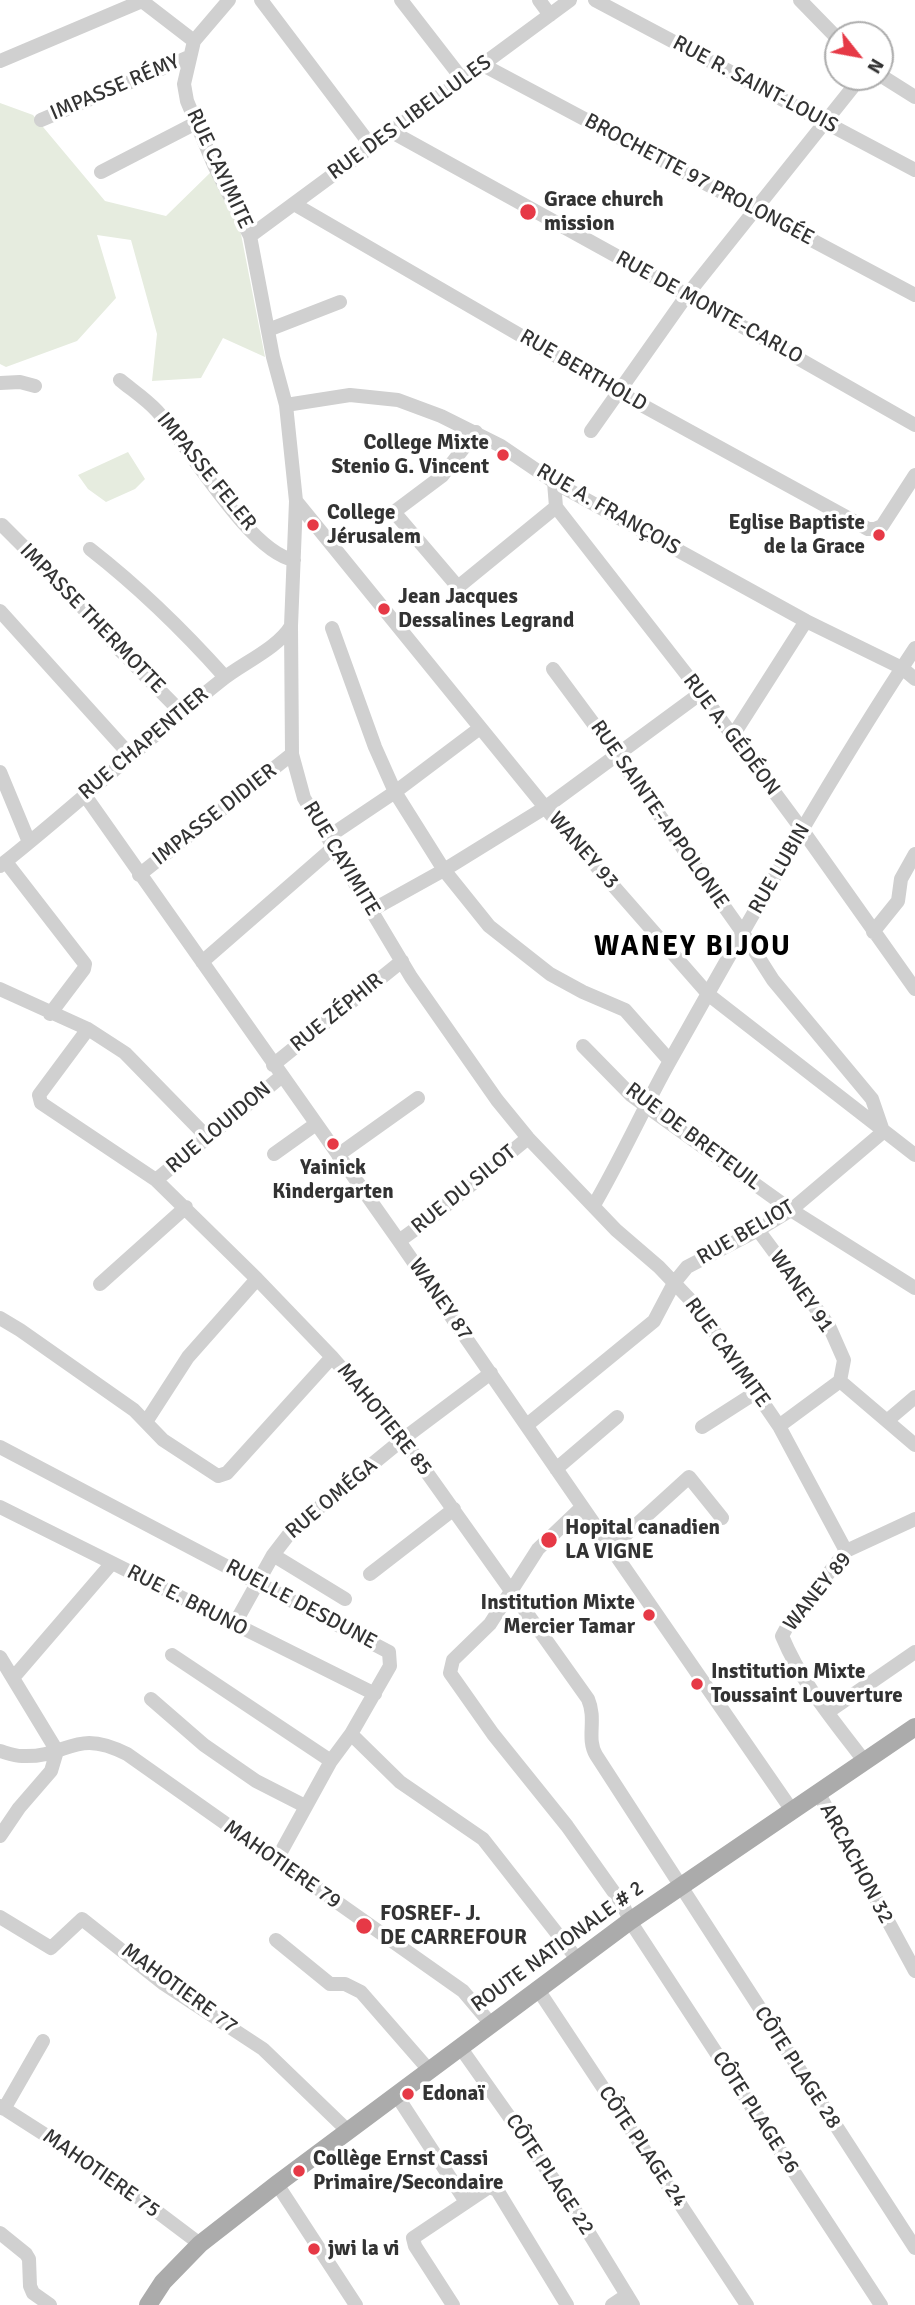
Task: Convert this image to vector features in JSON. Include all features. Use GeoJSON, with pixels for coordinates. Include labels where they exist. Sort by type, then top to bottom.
{"type":"FeatureCollection","features":[{"type":"Feature","properties":{"kind":"main road","name":"ROUTE NATIONALE # 2"},"geometry":{"type":"LineString","coordinates":[[148,2305],[163,2282],[200,2244],[277,2184],[630,1921],[915,1727]]}},
{"type":"Feature","properties":{"kind":"street","name":"RUE CAYIMITE"},"geometry":{"type":"LineString","coordinates":[[229,0],[194,41],[184,84],[196,123],[214,165],[250,236],[286,405],[296,501],[291,626],[292,754],[303,798],[402,961],[497,1100],[528,1138],[616,1230],[699,1309],[779,1426],[846,1551]]}},
{"type":"Feature","properties":{"kind":"street"},"geometry":{"type":"LineString","coordinates":[[261,0],[372,147]]}},
{"type":"Feature","properties":{"kind":"street"},"geometry":{"type":"LineString","coordinates":[[401,0],[463,80]]}},
{"type":"Feature","properties":{"kind":"street"},"geometry":{"type":"LineString","coordinates":[[538,0],[550,15]]}},
{"type":"Feature","properties":{"kind":"street","name":"RUE DES LIBELLULES"},"geometry":{"type":"LineString","coordinates":[[250,236],[570,0]]}},
{"type":"Feature","properties":{"kind":"street","name":"RUE R. SAINT-LOUIS"},"geometry":{"type":"LineString","coordinates":[[595,0],[915,170]]}},
{"type":"Feature","properties":{"kind":"street"},"geometry":{"type":"LineString","coordinates":[[800,0],[824,25]]}},
{"type":"Feature","properties":{"kind":"street"},"geometry":{"type":"LineString","coordinates":[[0,61],[142,1],[194,41]]}},
{"type":"Feature","properties":{"kind":"street","name":"IMPASSE RÉMY"},"geometry":{"type":"LineString","coordinates":[[41,120],[189,57]]}},
{"type":"Feature","properties":{"kind":"street","name":"BROCHETTE 97 PROLONGÉE"},"geometry":{"type":"LineString","coordinates":[[483,65],[915,295]]}},
{"type":"Feature","properties":{"kind":"street"},"geometry":{"type":"LineString","coordinates":[[894,84],[915,97]]}},
{"type":"Feature","properties":{"kind":"street"},"geometry":{"type":"LineString","coordinates":[[591,431],[687,295],[849,91]]}},
{"type":"Feature","properties":{"kind":"street"},"geometry":{"type":"LineString","coordinates":[[101,172],[196,123]]}},
{"type":"Feature","properties":{"kind":"street","name":"RUE DE MONTE-CARLO"},"geometry":{"type":"LineString","coordinates":[[392,132],[915,425]]}},
{"type":"Feature","properties":{"kind":"street","name":"RUE BERTHOLD"},"geometry":{"type":"LineString","coordinates":[[294,204],[618,392],[859,525],[875,529],[887,520],[915,475]]}},
{"type":"Feature","properties":{"kind":"street"},"geometry":{"type":"LineString","coordinates":[[268,330],[340,303]]}},
{"type":"Feature","properties":{"kind":"street","name":"IMPASSE FELER"},"geometry":{"type":"LineString","coordinates":[[120,380],[158,412],[207,479],[270,549],[286,559],[294,560]]}},
{"type":"Feature","properties":{"kind":"street"},"geometry":{"type":"LineString","coordinates":[[0,383],[20,382],[35,386]]}},
{"type":"Feature","properties":{"kind":"street","name":"RUE A. FRANÇOIS"},"geometry":{"type":"LineString","coordinates":[[286,405],[350,394],[398,400],[441,416],[501,446],[554,482],[806,621],[902,668],[915,679]]}},
{"type":"Feature","properties":{"kind":"street"},"geometry":{"type":"LineString","coordinates":[[476,432],[442,476],[394,512],[458,587],[556,507],[554,482]]}},
{"type":"Feature","properties":{"kind":"street","name":"WANEY 93"},"geometry":{"type":"LineString","coordinates":[[296,501],[546,807],[709,995],[915,1155]]}},
{"type":"Feature","properties":{"kind":"street","name":"RUE A. GÉDÉON"},"geometry":{"type":"LineString","coordinates":[[556,507],[701,693],[915,989]]}},
{"type":"Feature","properties":{"kind":"street","name":"IMPASSE THERMOTTE"},"geometry":{"type":"LineString","coordinates":[[2,525],[182,713]]}},
{"type":"Feature","properties":{"kind":"street"},"geometry":{"type":"LineString","coordinates":[[90,549],[134,583],[163,610],[225,677]]}},
{"type":"Feature","properties":{"kind":"street"},"geometry":{"type":"LineString","coordinates":[[0,611],[130,755]]}},
{"type":"Feature","properties":{"kind":"street"},"geometry":{"type":"LineString","coordinates":[[732,737],[806,621]]}},
{"type":"Feature","properties":{"kind":"street","name":"RUE CHAPENTIER"},"geometry":{"type":"LineString","coordinates":[[3,864],[225,677],[282,638],[291,626]]}},
{"type":"Feature","properties":{"kind":"street"},"geometry":{"type":"LineString","coordinates":[[332,628],[374,747],[395,792],[444,870],[489,926],[550,974],[625,1010],[670,1061]]}},
{"type":"Feature","properties":{"kind":"street","name":"RUE LUBIN"},"geometry":{"type":"LineString","coordinates":[[594,1205],[670,1061],[743,933],[915,648]]}},
{"type":"Feature","properties":{"kind":"street","name":"RUE SAINTE-APPOLONIE"},"geometry":{"type":"LineString","coordinates":[[553,669],[617,754],[743,933],[773,981],[872,1099],[883,1132]]}},
{"type":"Feature","properties":{"kind":"street"},"geometry":{"type":"LineString","coordinates":[[372,911],[546,807],[701,693]]}},
{"type":"Feature","properties":{"kind":"street"},"geometry":{"type":"LineString","coordinates":[[202,962],[331,842],[480,727]]}},
{"type":"Feature","properties":{"kind":"street","name":"IMPASSE DIDIER"},"geometry":{"type":"LineString","coordinates":[[139,875],[292,754]]}},
{"type":"Feature","properties":{"kind":"street"},"geometry":{"type":"LineString","coordinates":[[0,772],[29,842]]}},
{"type":"Feature","properties":{"kind":"street","name":"WANEY 87"},"geometry":{"type":"LineString","coordinates":[[84,794],[491,1373],[791,1809]]}},
{"type":"Feature","properties":{"kind":"street"},"geometry":{"type":"LineString","coordinates":[[873,932],[898,901],[901,879],[915,854]]}},
{"type":"Feature","properties":{"kind":"street"},"geometry":{"type":"LineString","coordinates":[[3,864],[85,964],[50,1014]]}},
{"type":"Feature","properties":{"kind":"street","name":"RUE ZÉPHIR"},"geometry":{"type":"LineString","coordinates":[[277,1070],[402,961]]}},
{"type":"Feature","properties":{"kind":"street"},"geometry":{"type":"LineString","coordinates":[[0,989],[88,1029],[125,1053],[207,1137]]}},
{"type":"Feature","properties":{"kind":"street","name":"MAHOTIERE 85"},"geometry":{"type":"LineString","coordinates":[[88,1029],[39,1095],[41,1103],[156,1180],[186,1207],[332,1357],[403,1439],[588,1699],[593,1714],[593,1749],[681,1886]]}},
{"type":"Feature","properties":{"kind":"street","name":"RUE DE BRETEUIL"},"geometry":{"type":"LineString","coordinates":[[583,1046],[631,1095],[646,1106],[791,1210],[915,1287]]}},
{"type":"Feature","properties":{"kind":"street","name":"RUE LOUIDON"},"geometry":{"type":"LineString","coordinates":[[156,1180],[207,1137],[277,1070]]}},
{"type":"Feature","properties":{"kind":"street"},"geometry":{"type":"LineString","coordinates":[[338,1156],[418,1098]]}},
{"type":"Feature","properties":{"kind":"street"},"geometry":{"type":"LineString","coordinates":[[274,1154],[316,1124]]}},
{"type":"Feature","properties":{"kind":"street","name":"RUE BELIOT"},"geometry":{"type":"LineString","coordinates":[[527,1425],[654,1321],[674,1283],[687,1267],[791,1210],[883,1132]]}},
{"type":"Feature","properties":{"kind":"street","name":"RUE DU SILOT"},"geometry":{"type":"LineString","coordinates":[[399,1241],[528,1138]]}},
{"type":"Feature","properties":{"kind":"street"},"geometry":{"type":"LineString","coordinates":[[100,1284],[186,1207]]}},
{"type":"Feature","properties":{"kind":"street","name":"WANEY 91"},"geometry":{"type":"LineString","coordinates":[[758,1230],[829,1326],[844,1360],[840,1381]]}},
{"type":"Feature","properties":{"kind":"street"},"geometry":{"type":"LineString","coordinates":[[146,1422],[188,1357],[257,1279]]}},
{"type":"Feature","properties":{"kind":"street"},"geometry":{"type":"LineString","coordinates":[[0,1318],[89,1377],[134,1410],[163,1440],[218,1476],[223,1476],[332,1357]]}},
{"type":"Feature","properties":{"kind":"street","name":"RUE OMÉGA"},"geometry":{"type":"LineString","coordinates":[[234,1625],[273,1555],[293,1529],[403,1439],[491,1373]]}},
{"type":"Feature","properties":{"kind":"street"},"geometry":{"type":"LineString","coordinates":[[779,1426],[840,1381],[915,1445]]}},
{"type":"Feature","properties":{"kind":"street"},"geometry":{"type":"LineString","coordinates":[[702,1427],[755,1393]]}},
{"type":"Feature","properties":{"kind":"street"},"geometry":{"type":"LineString","coordinates":[[888,1420],[915,1397]]}},
{"type":"Feature","properties":{"kind":"street"},"geometry":{"type":"LineString","coordinates":[[556,1469],[617,1417]]}},
{"type":"Feature","properties":{"kind":"street","name":"RUELLE DESDUNE"},"geometry":{"type":"LineString","coordinates":[[0,1447],[389,1653],[390,1666],[375,1694],[331,1761],[276,1861]]}},
{"type":"Feature","properties":{"kind":"street"},"geometry":{"type":"LineString","coordinates":[[611,1548],[689,1478],[722,1518]]}},
{"type":"Feature","properties":{"kind":"street","name":"RUE E. BRUNO"},"geometry":{"type":"LineString","coordinates":[[0,1507],[375,1694]]}},
{"type":"Feature","properties":{"kind":"street"},"geometry":{"type":"LineString","coordinates":[[510,1591],[538,1549],[582,1507]]}},
{"type":"Feature","properties":{"kind":"street"},"geometry":{"type":"LineString","coordinates":[[370,1574],[454,1510]]}},
{"type":"Feature","properties":{"kind":"street","name":"WANEY 89"},"geometry":{"type":"LineString","coordinates":[[865,1762],[793,1663],[782,1636],[846,1551],[915,1519]]}},
{"type":"Feature","properties":{"kind":"street"},"geometry":{"type":"LineString","coordinates":[[273,1555],[345,1599]]}},
{"type":"Feature","properties":{"kind":"street"},"geometry":{"type":"LineString","coordinates":[[13,1678],[113,1563]]}},
{"type":"Feature","properties":{"kind":"street","name":"CÔTE PLAGE 26"},"geometry":{"type":"LineString","coordinates":[[510,1591],[482,1633],[458,1653],[450,1673],[493,1734],[567,1826],[623,1905],[630,1921],[881,2305]]}},
{"type":"Feature","properties":{"kind":"street"},"geometry":{"type":"LineString","coordinates":[[828,1712],[915,1652]]}},
{"type":"Feature","properties":{"kind":"street"},"geometry":{"type":"LineString","coordinates":[[172,1655],[331,1761]]}},
{"type":"Feature","properties":{"kind":"street"},"geometry":{"type":"LineString","coordinates":[[0,1657],[57,1751],[51,1770],[0,1836]]}},
{"type":"Feature","properties":{"kind":"street"},"geometry":{"type":"LineString","coordinates":[[151,1699],[204,1745],[256,1781],[305,1806]]}},
{"type":"Feature","properties":{"kind":"street"},"geometry":{"type":"LineString","coordinates":[[351,1734],[400,1782],[483,1839],[577,1959]]}},
{"type":"Feature","properties":{"kind":"street","name":"MAHOTIERE 79"},"geometry":{"type":"LineString","coordinates":[[0,1751],[22,1756],[57,1751],[78,1742],[92,1742],[110,1745],[127,1754],[463,1991],[491,2024]]}},
{"type":"Feature","properties":{"kind":"street","name":"ARCACHON 32"},"geometry":{"type":"LineString","coordinates":[[818,1793],[915,1971]]}},
{"type":"Feature","properties":{"kind":"street","name":"CÔTE PLAGE 28"},"geometry":{"type":"LineString","coordinates":[[681,1886],[915,2248]]}},
{"type":"Feature","properties":{"kind":"street","name":"MAHOTIERE 77"},"geometry":{"type":"LineString","coordinates":[[0,1917],[51,1948],[82,1919],[164,1984],[263,2049],[348,2131]]}},
{"type":"Feature","properties":{"kind":"street"},"geometry":{"type":"LineString","coordinates":[[276,1940],[330,1984],[345,1984],[361,1992],[429,2070]]}},
{"type":"Feature","properties":{"kind":"street","name":"CÔTE PLAGE 24"},"geometry":{"type":"LineString","coordinates":[[537,1989],[747,2305]]}},
{"type":"Feature","properties":{"kind":"street"},"geometry":{"type":"LineString","coordinates":[[2,2107],[43,2040]]}},
{"type":"Feature","properties":{"kind":"street","name":"CÔTE PLAGE 22"},"geometry":{"type":"LineString","coordinates":[[460,2047],[573,2207],[630,2300]]}},
{"type":"Feature","properties":{"kind":"street"},"geometry":{"type":"LineString","coordinates":[[397,2096],[466,2202]]}},
{"type":"Feature","properties":{"kind":"street","name":"MAHOTIERE 75"},"geometry":{"type":"LineString","coordinates":[[2,2107],[111,2177],[200,2244]]}},
{"type":"Feature","properties":{"kind":"street"},"geometry":{"type":"LineString","coordinates":[[277,2184],[356,2305]]}},
{"type":"Feature","properties":{"kind":"street"},"geometry":{"type":"LineString","coordinates":[[453,2305],[415,2246],[413,2238],[489,2187],[497,2190],[567,2305]]}},
{"type":"Feature","properties":{"kind":"street"},"geometry":{"type":"LineString","coordinates":[[0,2233],[26,2254],[33,2293],[50,2305]]}},
{"type":"Feature","properties":{"kind":"street"},"geometry":{"type":"LineString","coordinates":[[612,2305],[630,2300]]}},
{"type":"Feature","properties":{"kind":"shaded area"},"geometry":{"type":"Polygon","coordinates":[[[0,103],[33,115],[105,201],[166,216],[213,170],[241,234],[265,357],[223,338],[201,378],[152,381],[157,334],[131,240],[97,235],[116,298],[77,341],[6,367],[0,364],[0,103]]]}},
{"type":"Feature","properties":{"kind":"shaded area"},"geometry":{"type":"Polygon","coordinates":[[[128,452],[145,479],[135,489],[106,502],[88,489],[78,475],[128,452]]]}},
{"type":"Feature","properties":{"kind":"place","name":"Grace church mission"},"geometry":{"type":"Point","coordinates":[528,212]}},
{"type":"Feature","properties":{"kind":"place","name":"College Mixte Stenio G. Vincent"},"geometry":{"type":"Point","coordinates":[503,455]}},
{"type":"Feature","properties":{"kind":"place","name":"College Jérusalem"},"geometry":{"type":"Point","coordinates":[313,525]}},
{"type":"Feature","properties":{"kind":"place","name":"Eglise Baptiste de la Grace"},"geometry":{"type":"Point","coordinates":[879,535]}},
{"type":"Feature","properties":{"kind":"place","name":"Jean Jacques Dessalines Legrand"},"geometry":{"type":"Point","coordinates":[384,609]}},
{"type":"Feature","properties":{"kind":"place","name":"Yainick Kindergarten"},"geometry":{"type":"Point","coordinates":[333,1144]}},
{"type":"Feature","properties":{"kind":"place","name":"Hopital canadien LA VIGNE"},"geometry":{"type":"Point","coordinates":[549,1540]}},
{"type":"Feature","properties":{"kind":"place","name":"Institution Mixte Mercier Tamar"},"geometry":{"type":"Point","coordinates":[649,1615]}},
{"type":"Feature","properties":{"kind":"place","name":"Institution Mixte Toussaint Louverture"},"geometry":{"type":"Point","coordinates":[697,1684]}},
{"type":"Feature","properties":{"kind":"place","name":"FOSREF- J. DE CARREFOUR"},"geometry":{"type":"Point","coordinates":[364,1926]}},
{"type":"Feature","properties":{"kind":"place","name":"Edonaï"},"geometry":{"type":"Point","coordinates":[408,2094]}},
{"type":"Feature","properties":{"kind":"place","name":"Collège Ernst Cassi Primaire/Secondaire"},"geometry":{"type":"Point","coordinates":[299,2171]}},
{"type":"Feature","properties":{"kind":"place","name":"jwi la vi"},"geometry":{"type":"Point","coordinates":[314,2249]}},
{"type":"Feature","properties":{"kind":"district","name":"WANEY BIJOU"},"geometry":{"type":"Point","coordinates":[693,948]}}]}
